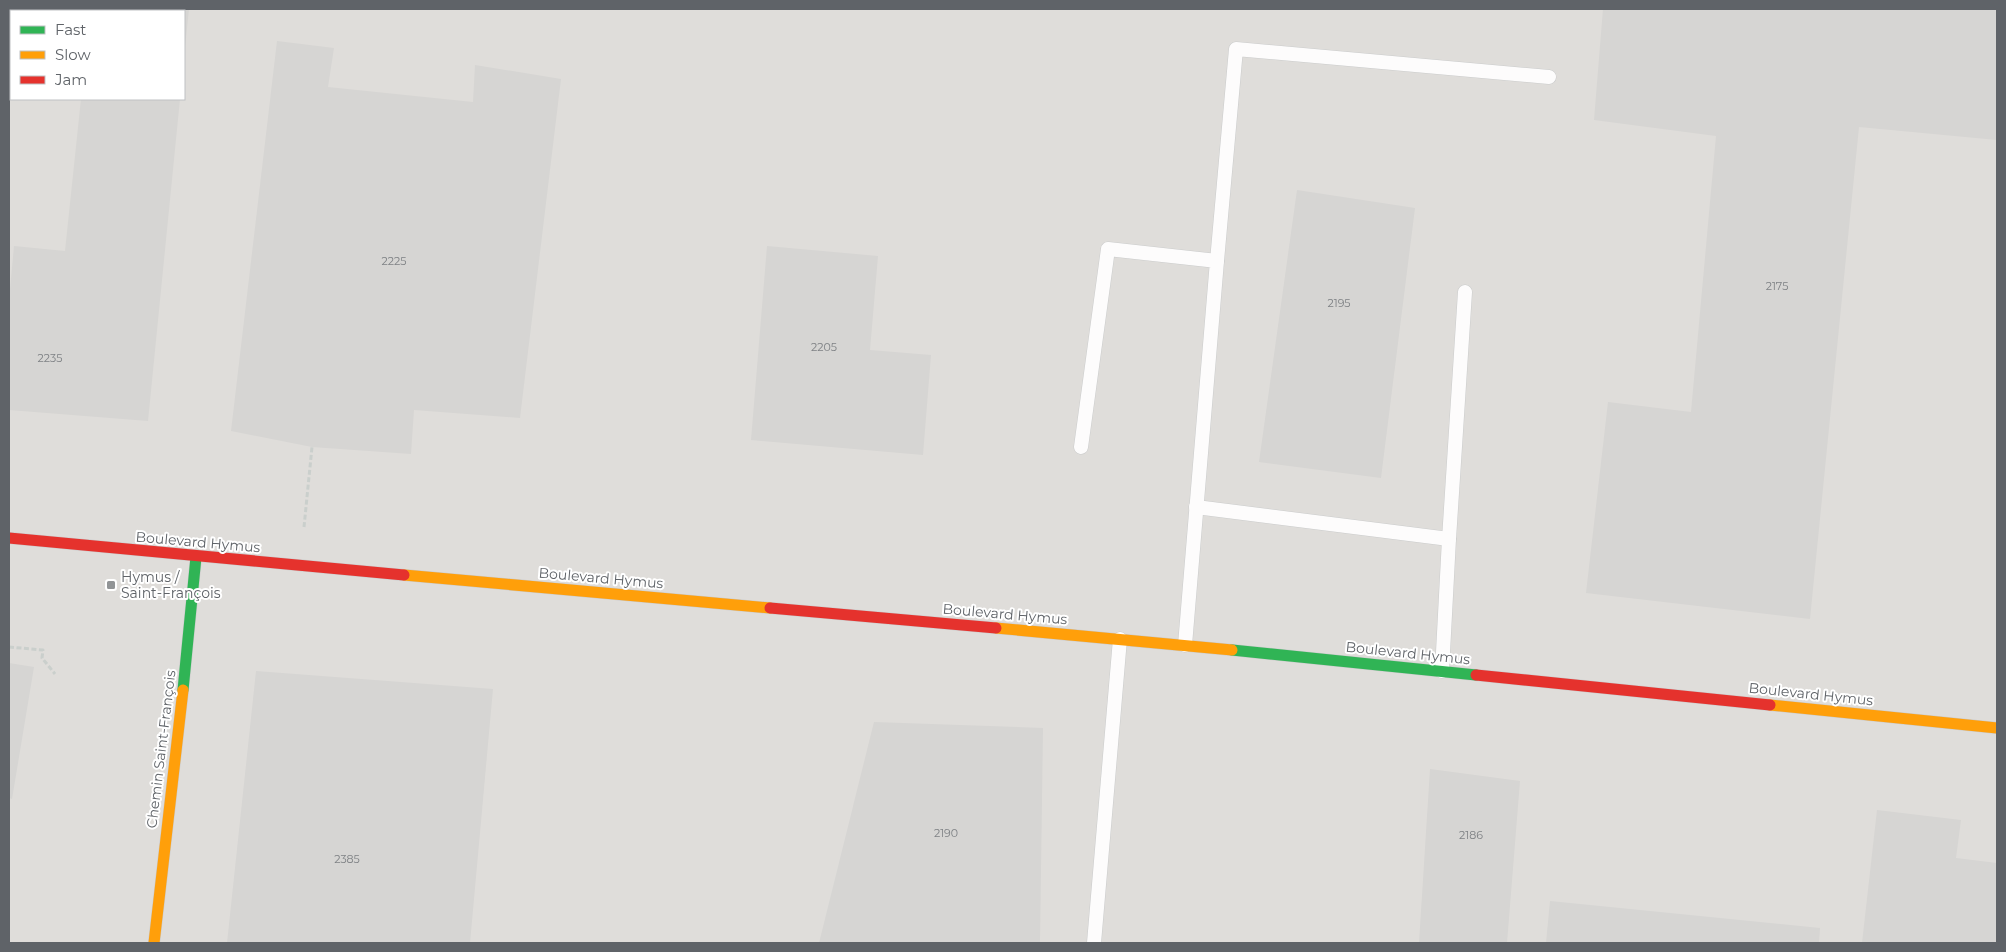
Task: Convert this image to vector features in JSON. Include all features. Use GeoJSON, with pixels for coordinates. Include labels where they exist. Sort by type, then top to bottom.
{"type":"FeatureCollection","features":[{"type":"Feature","properties":{"kind":"street","name":"Boulevard Hymus"},"geometry":{"type":"LineString","coordinates":[[9,538],[196,557],[1185,645],[1997,728]]}},
{"type":"Feature","properties":{"kind":"street","name":"Chemin Saint-François"},"geometry":{"type":"LineString","coordinates":[[154,943],[190,632],[196,557]]}},
{"type":"Feature","properties":{"kind":"lane"},"geometry":{"type":"LineString","coordinates":[[1185,645],[1216,261],[1236,49],[1549,77]]}},
{"type":"Feature","properties":{"kind":"lane"},"geometry":{"type":"LineString","coordinates":[[1081,447],[1108,248],[1216,261]]}},
{"type":"Feature","properties":{"kind":"lane"},"geometry":{"type":"LineString","coordinates":[[1442,671],[1465,292]]}},
{"type":"Feature","properties":{"kind":"lane"},"geometry":{"type":"LineString","coordinates":[[1196,507],[1449,539]]}},
{"type":"Feature","properties":{"kind":"lane"},"geometry":{"type":"LineString","coordinates":[[1094,943],[1120,639]]}},
{"type":"Feature","properties":{"kind":"path"},"geometry":{"type":"LineString","coordinates":[[304,527],[312,447]]}},
{"type":"Feature","properties":{"kind":"path"},"geometry":{"type":"LineString","coordinates":[[9,647],[43,650],[42,658],[55,674]]}},
{"type":"Feature","properties":{"kind":"shaded area"},"geometry":{"type":"Polygon","coordinates":[[[9,9],[1997,9],[1997,943],[9,943],[9,9]]]}},
{"type":"Feature","properties":{"kind":"building"},"geometry":{"type":"Polygon","coordinates":[[[189,9],[185,47],[185,10],[90,10],[189,9]]]}},
{"type":"Feature","properties":{"kind":"building"},"geometry":{"type":"Polygon","coordinates":[[[1603,9],[1997,9],[1997,140],[1859,127],[1810,619],[1586,593],[1608,402],[1691,412],[1716,136],[1594,120],[1603,9]]]}},
{"type":"Feature","properties":{"kind":"building"},"geometry":{"type":"Polygon","coordinates":[[[277,41],[334,48],[328,87],[473,102],[475,65],[561,79],[520,418],[414,410],[411,454],[312,447],[231,431],[277,41]]]}},
{"type":"Feature","properties":{"kind":"building"},"geometry":{"type":"Polygon","coordinates":[[[81,100],[180,100],[148,421],[9,410],[9,300],[14,246],[65,251],[81,100]]]}},
{"type":"Feature","properties":{"kind":"building"},"geometry":{"type":"Polygon","coordinates":[[[1297,190],[1415,208],[1381,478],[1259,462],[1297,190]]]}},
{"type":"Feature","properties":{"kind":"building"},"geometry":{"type":"Polygon","coordinates":[[[767,246],[878,256],[870,350],[931,355],[923,455],[751,440],[767,246]]]}},
{"type":"Feature","properties":{"kind":"building"},"geometry":{"type":"Polygon","coordinates":[[[9,663],[34,667],[12,799],[9,798],[9,663]]]}},
{"type":"Feature","properties":{"kind":"building"},"geometry":{"type":"Polygon","coordinates":[[[256,671],[493,689],[470,943],[227,943],[256,671]]]}},
{"type":"Feature","properties":{"kind":"building"},"geometry":{"type":"Polygon","coordinates":[[[874,722],[1043,728],[1040,943],[819,943],[874,722]]]}},
{"type":"Feature","properties":{"kind":"building"},"geometry":{"type":"Polygon","coordinates":[[[1430,769],[1520,781],[1507,943],[1419,943],[1430,769]]]}},
{"type":"Feature","properties":{"kind":"building"},"geometry":{"type":"Polygon","coordinates":[[[1877,810],[1961,820],[1956,858],[1997,863],[1997,943],[1862,943],[1877,810]]]}},
{"type":"Feature","properties":{"kind":"building"},"geometry":{"type":"Polygon","coordinates":[[[1550,901],[1820,928],[1819,943],[1546,943],[1550,901]]]}},
{"type":"Feature","properties":{"kind":"traffic: fast"},"geometry":{"type":"LineString","coordinates":[[183,690],[196,557]]}},
{"type":"Feature","properties":{"kind":"traffic: fast"},"geometry":{"type":"LineString","coordinates":[[1232,650],[1476,675]]}},
{"type":"Feature","properties":{"kind":"traffic: slow"},"geometry":{"type":"LineString","coordinates":[[404,575],[770,608]]}},
{"type":"Feature","properties":{"kind":"traffic: slow"},"geometry":{"type":"LineString","coordinates":[[996,628],[1232,650]]}},
{"type":"Feature","properties":{"kind":"traffic: slow"},"geometry":{"type":"LineString","coordinates":[[154,943],[183,690]]}},
{"type":"Feature","properties":{"kind":"traffic: slow"},"geometry":{"type":"LineString","coordinates":[[1770,705],[1997,728]]}},
{"type":"Feature","properties":{"kind":"traffic: jam"},"geometry":{"type":"LineString","coordinates":[[9,538],[404,575]]}},
{"type":"Feature","properties":{"kind":"traffic: jam"},"geometry":{"type":"LineString","coordinates":[[770,608],[996,628]]}},
{"type":"Feature","properties":{"kind":"traffic: jam"},"geometry":{"type":"LineString","coordinates":[[1476,675],[1770,705]]}},
{"type":"Feature","properties":{"kind":"place","name":"Hymus / Saint-François"},"geometry":{"type":"Point","coordinates":[111,585]}}]}
